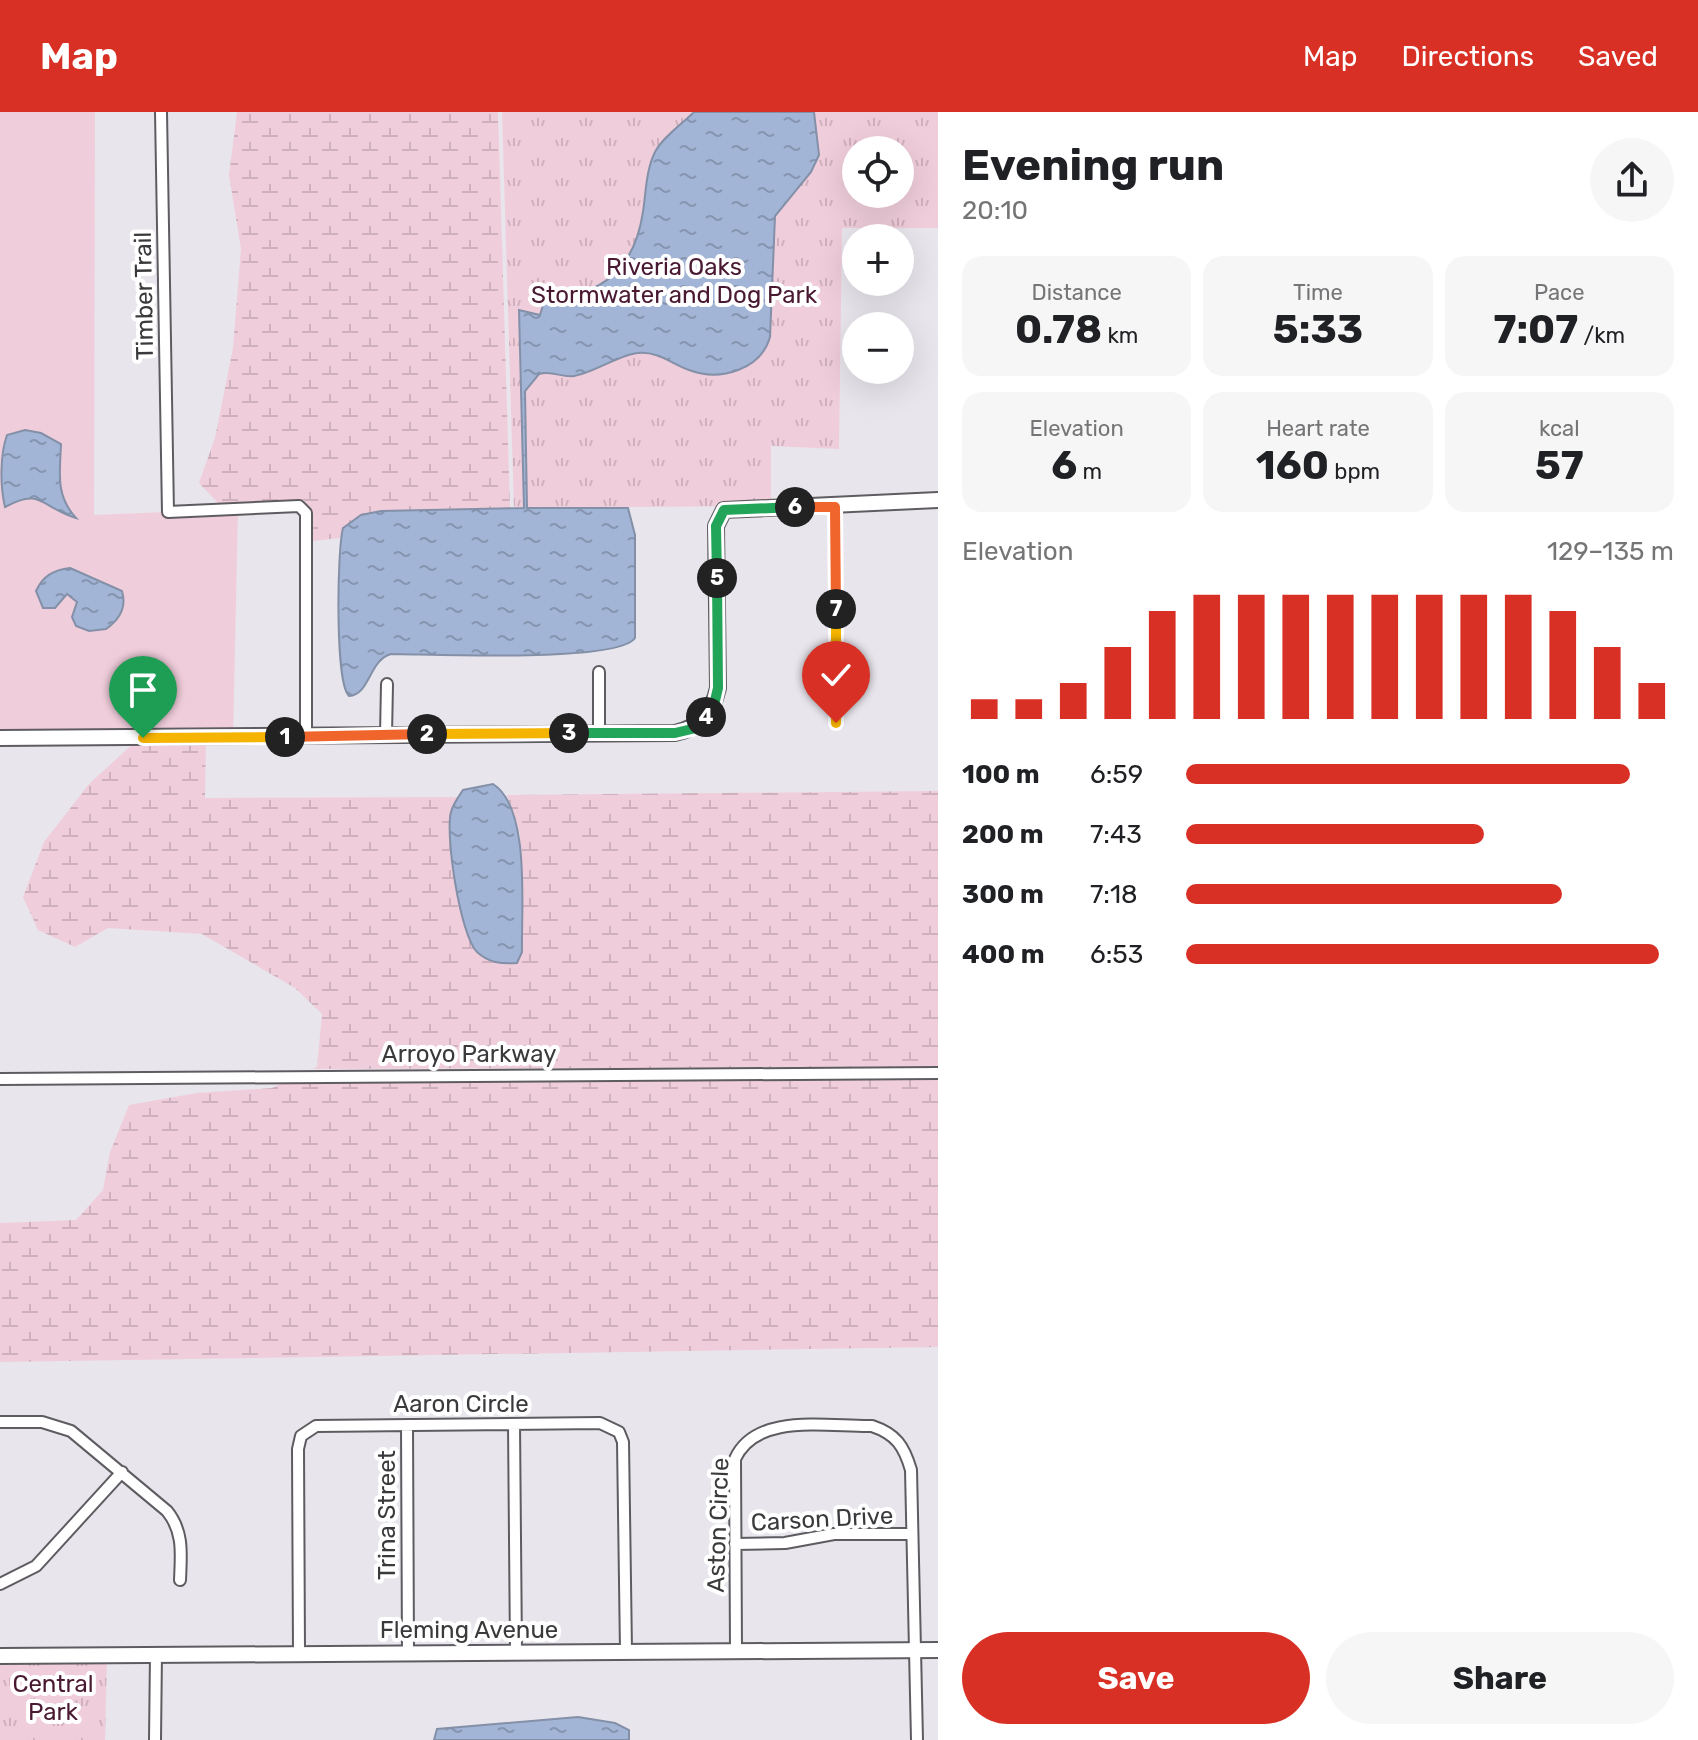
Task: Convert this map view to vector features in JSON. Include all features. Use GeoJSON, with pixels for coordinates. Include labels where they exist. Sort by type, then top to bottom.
{"type":"FeatureCollection","features":[{"type":"Feature","properties":{"kind":"street","name":"Timber Trail"},"geometry":{"type":"LineString","coordinates":[[161,112],[168,512],[299,506],[308,524],[306,736]]}},
{"type":"Feature","properties":{"kind":"street"},"geometry":{"type":"LineString","coordinates":[[0,738],[675,733],[692,729],[714,705],[718,688],[718,517],[731,508],[835,507],[938,500]]}},
{"type":"Feature","properties":{"kind":"street"},"geometry":{"type":"LineString","coordinates":[[835,507],[836,723]]}},
{"type":"Feature","properties":{"kind":"street"},"geometry":{"type":"LineString","coordinates":[[599,672],[599,733]]}},
{"type":"Feature","properties":{"kind":"street"},"geometry":{"type":"LineString","coordinates":[[386,735],[387,684]]}},
{"type":"Feature","properties":{"kind":"street","name":"Arroyo Parkway"},"geometry":{"type":"LineString","coordinates":[[0,1079],[938,1073]]}},
{"type":"Feature","properties":{"kind":"street"},"geometry":{"type":"LineString","coordinates":[[0,1422],[42,1422],[71,1431],[122,1472],[176,1523],[181,1542],[180,1580]]}},
{"type":"Feature","properties":{"kind":"street","name":"Aaron Circle"},"geometry":{"type":"LineString","coordinates":[[299,1652],[301,1436],[316,1426],[600,1423],[619,1432],[623,1442],[626,1651]]}},
{"type":"Feature","properties":{"kind":"street"},"geometry":{"type":"LineString","coordinates":[[514,1424],[516,1652]]}},
{"type":"Feature","properties":{"kind":"street","name":"Trina Street"},"geometry":{"type":"LineString","coordinates":[[407,1425],[408,1653]]}},
{"type":"Feature","properties":{"kind":"street","name":"Aston Circle"},"geometry":{"type":"LineString","coordinates":[[736,1650],[735,1459],[750,1436],[770,1428],[872,1426],[895,1437],[905,1451],[911,1470],[917,1740]]}},
{"type":"Feature","properties":{"kind":"street"},"geometry":{"type":"LineString","coordinates":[[0,1584],[36,1566],[122,1472]]}},
{"type":"Feature","properties":{"kind":"street","name":"Carson Drive"},"geometry":{"type":"LineString","coordinates":[[735,1544],[785,1543],[834,1534],[912,1534]]}},
{"type":"Feature","properties":{"kind":"street","name":"Fleming Avenue"},"geometry":{"type":"LineString","coordinates":[[0,1656],[938,1650]]}},
{"type":"Feature","properties":{"kind":"street"},"geometry":{"type":"LineString","coordinates":[[155,1740],[156,1653]]}},
{"type":"Feature","properties":{"kind":"green space"},"geometry":{"type":"Polygon","coordinates":[[[0,112],[95,112],[94,515],[238,509],[233,738],[0,738],[0,112]]]}},
{"type":"Feature","properties":{"kind":"green space"},"geometry":{"type":"Polygon","coordinates":[[[237,112],[498,112],[510,508],[381,511],[343,528],[340,538],[313,541],[310,512],[304,500],[219,504],[199,483],[215,438],[233,348],[241,249],[229,175],[237,112]]]}},
{"type":"Feature","properties":{"kind":"green space","name":"Riveria Oaks Stormwater and Dog Park"},"geometry":{"type":"Polygon","coordinates":[[[502,112],[938,112],[938,228],[914,228],[914,224],[842,224],[839,449],[771,446],[771,506],[514,508],[502,112]]]}},
{"type":"Feature","properties":{"kind":"green space"},"geometry":{"type":"Polygon","coordinates":[[[134,743],[206,743],[205,798],[459,797],[451,811],[475,950],[505,963],[517,963],[522,952],[520,834],[507,795],[938,791],[938,1067],[312,1069],[317,1067],[322,1014],[295,988],[202,934],[108,928],[75,947],[38,930],[23,897],[44,842],[89,784],[134,743]]]}},
{"type":"Feature","properties":{"kind":"green space"},"geometry":{"type":"Polygon","coordinates":[[[938,1078],[938,1347],[0,1362],[0,1223],[76,1220],[103,1190],[110,1152],[129,1105],[197,1093],[272,1088],[289,1080],[938,1078]]]}},
{"type":"Feature","properties":{"kind":"green space","name":"Central Park"},"geometry":{"type":"Polygon","coordinates":[[[107,1654],[105,1740],[0,1740],[0,1655],[107,1654]]]}},
{"type":"Feature","properties":{"kind":"water"},"geometry":{"type":"Polygon","coordinates":[[[694,112],[814,112],[819,155],[811,172],[775,216],[770,337],[765,348],[749,365],[726,373],[701,373],[658,356],[638,353],[574,376],[539,374],[525,391],[527,508],[628,508],[635,535],[635,638],[621,646],[561,654],[391,654],[378,663],[361,690],[349,696],[344,686],[339,643],[343,528],[361,515],[381,511],[524,508],[519,310],[540,315],[544,302],[583,293],[598,286],[623,264],[639,232],[648,174],[655,152],[694,112]]]}},
{"type":"Feature","properties":{"kind":"water"},"geometry":{"type":"Polygon","coordinates":[[[25,430],[41,433],[61,444],[62,492],[76,518],[34,499],[17,501],[5,507],[2,471],[7,435],[25,430]]]}},
{"type":"Feature","properties":{"kind":"water"},"geometry":{"type":"Polygon","coordinates":[[[70,568],[122,591],[121,613],[106,629],[89,631],[76,626],[72,617],[77,602],[67,594],[55,608],[43,608],[36,591],[42,581],[58,570],[70,568]]]}},
{"type":"Feature","properties":{"kind":"water"},"geometry":{"type":"Polygon","coordinates":[[[493,784],[505,796],[519,836],[522,952],[517,963],[496,962],[477,952],[465,926],[452,862],[450,824],[455,803],[463,790],[493,784]]]}},
{"type":"Feature","properties":{"kind":"water"},"geometry":{"type":"Polygon","coordinates":[[[578,1717],[615,1723],[629,1730],[629,1740],[434,1740],[437,1729],[578,1717]]]}},
{"type":"Feature","properties":{"kind":"route"},"geometry":{"type":"LineString","coordinates":[[143,738],[675,733],[692,729],[714,705],[718,688],[718,517],[731,508],[771,506],[835,507],[836,723]]}}]}
